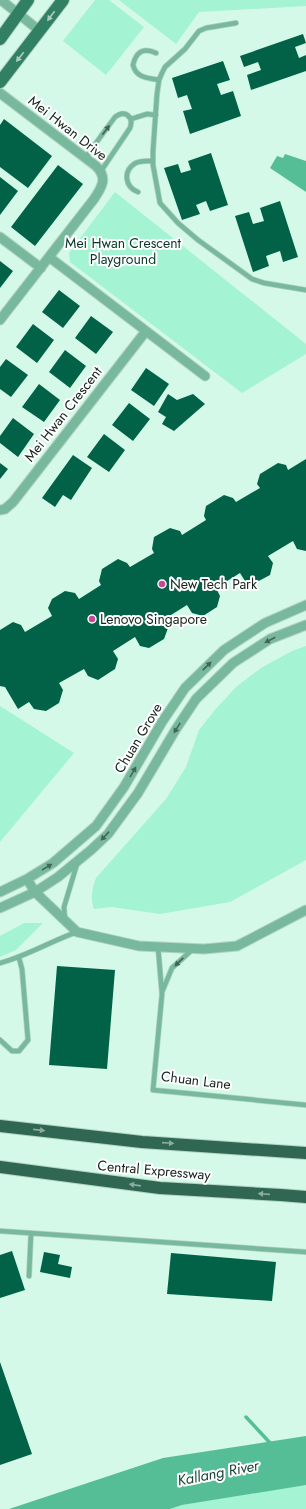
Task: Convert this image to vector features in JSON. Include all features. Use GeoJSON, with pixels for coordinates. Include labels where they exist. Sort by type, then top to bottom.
{"type":"FeatureCollection","features":[{"type":"Feature","properties":{"kind":"highway","name":"Central Expressway"},"geometry":{"type":"LineString","coordinates":[[0,1126],[142,1142],[306,1153]]}},
{"type":"Feature","properties":{"kind":"highway","name":"Central Expressway"},"geometry":{"type":"LineString","coordinates":[[0,1167],[160,1188],[306,1197]]}},
{"type":"Feature","properties":{"kind":"main road"},"geometry":{"type":"LineString","coordinates":[[0,39],[28,0]]}},
{"type":"Feature","properties":{"kind":"main road"},"geometry":{"type":"LineString","coordinates":[[0,82],[63,0]]}},
{"type":"Feature","properties":{"kind":"street"},"geometry":{"type":"LineString","coordinates":[[1,0],[40,31]]}},
{"type":"Feature","properties":{"kind":"street","name":"Mei Hwan Drive"},"geometry":{"type":"LineString","coordinates":[[0,93],[86,158],[101,171],[103,179],[97,195],[0,320]]}},
{"type":"Feature","properties":{"kind":"street"},"geometry":{"type":"LineString","coordinates":[[0,237],[41,268]]}},
{"type":"Feature","properties":{"kind":"street"},"geometry":{"type":"LineString","coordinates":[[49,257],[205,376]]}},
{"type":"Feature","properties":{"kind":"street","name":"Mei Hwan Crescent"},"geometry":{"type":"LineString","coordinates":[[0,510],[5,509],[13,502],[146,331]]}},
{"type":"Feature","properties":{"kind":"street","name":"Chuan Grove"},"geometry":{"type":"LineString","coordinates":[[0,892],[53,863],[96,826],[124,787],[162,722],[185,688],[224,650],[266,623],[306,606]]}},
{"type":"Feature","properties":{"kind":"street","name":"Chuan Grove"},"geometry":{"type":"LineString","coordinates":[[0,908],[35,892],[58,878],[108,834],[138,793],[176,729],[196,699],[233,663],[270,640],[306,625]]}},
{"type":"Feature","properties":{"kind":"street"},"geometry":{"type":"LineString","coordinates":[[26,879],[35,892],[77,932],[139,946],[193,949],[237,946],[306,910]]}},
{"type":"Feature","properties":{"kind":"lane"},"geometry":{"type":"LineString","coordinates":[[236,23],[206,28],[200,31],[185,49],[165,67],[159,80],[153,161],[160,203],[178,223],[198,240],[252,279],[306,290]]}},
{"type":"Feature","properties":{"kind":"lane"},"geometry":{"type":"LineString","coordinates":[[156,53],[149,50],[141,52],[136,55],[133,65],[136,73],[140,76],[159,80]]}},
{"type":"Feature","properties":{"kind":"lane"},"geometry":{"type":"LineString","coordinates":[[86,158],[119,114],[123,114],[131,119]]}},
{"type":"Feature","properties":{"kind":"lane"},"geometry":{"type":"LineString","coordinates":[[131,119],[147,114],[156,115]]}},
{"type":"Feature","properties":{"kind":"lane"},"geometry":{"type":"LineString","coordinates":[[101,171],[130,128],[132,123],[131,119]]}},
{"type":"Feature","properties":{"kind":"lane"},"geometry":{"type":"LineString","coordinates":[[138,192],[132,189],[128,184],[126,179],[127,173],[134,163],[153,161]]}},
{"type":"Feature","properties":{"kind":"lane"},"geometry":{"type":"LineString","coordinates":[[65,921],[64,907],[78,860]]}},
{"type":"Feature","properties":{"kind":"lane"},"geometry":{"type":"LineString","coordinates":[[0,963],[19,958],[65,936],[77,932]]}},
{"type":"Feature","properties":{"kind":"lane","name":"Chuan Lane"},"geometry":{"type":"LineString","coordinates":[[158,947],[162,994],[153,1090],[306,1105]]}},
{"type":"Feature","properties":{"kind":"lane"},"geometry":{"type":"LineString","coordinates":[[162,994],[172,968],[193,949]]}},
{"type":"Feature","properties":{"kind":"lane"},"geometry":{"type":"LineString","coordinates":[[0,1040],[12,1051],[19,1051],[28,1040],[22,969],[19,958]]}},
{"type":"Feature","properties":{"kind":"lane"},"geometry":{"type":"LineString","coordinates":[[0,1231],[306,1252]]}},
{"type":"Feature","properties":{"kind":"lane"},"geometry":{"type":"LineString","coordinates":[[29,1276],[31,1233]]}},
{"type":"Feature","properties":{"kind":"green space"},"geometry":{"type":"Polygon","coordinates":[[[95,0],[109,0],[144,27],[106,75],[63,41],[95,0]]]}},
{"type":"Feature","properties":{"kind":"green space"},"geometry":{"type":"Polygon","coordinates":[[[119,0],[306,0],[306,6],[199,12],[176,44],[119,0]]]}},
{"type":"Feature","properties":{"kind":"green space","name":"Mei Hwan Crescent Playground"},"geometry":{"type":"Polygon","coordinates":[[[115,192],[306,344],[306,354],[242,393],[70,262],[69,253],[115,192]]]}},
{"type":"Feature","properties":{"kind":"green space"},"geometry":{"type":"Polygon","coordinates":[[[306,646],[306,860],[230,902],[160,914],[112,907],[94,909],[92,894],[96,878],[166,799],[186,767],[199,730],[214,711],[236,687],[261,668],[292,651],[306,646]]]}},
{"type":"Feature","properties":{"kind":"green space"},"geometry":{"type":"Polygon","coordinates":[[[0,706],[74,753],[0,842],[0,706]]]}},
{"type":"Feature","properties":{"kind":"green space"},"geometry":{"type":"Polygon","coordinates":[[[24,923],[43,923],[16,950],[0,957],[0,936],[24,923]]]}},
{"type":"Feature","properties":{"kind":"green space"},"geometry":{"type":"Polygon","coordinates":[[[306,1484],[306,1509],[170,1509],[182,1505],[306,1484]]]}},
{"type":"Feature","properties":{"kind":"water"},"geometry":{"type":"Polygon","coordinates":[[[285,154],[306,161],[306,192],[270,168],[277,156],[283,158],[285,154]]]}},
{"type":"Feature","properties":{"kind":"water","name":"Kallang River"},"geometry":{"type":"Polygon","coordinates":[[[306,1436],[306,1485],[182,1505],[170,1509],[9,1509],[163,1458],[306,1436]]]}},
{"type":"Feature","properties":{"kind":"building"},"geometry":{"type":"Polygon","coordinates":[[[303,34],[306,43],[295,47],[299,58],[306,55],[306,71],[251,90],[247,75],[261,70],[258,62],[244,67],[240,56],[303,34]]]}},
{"type":"Feature","properties":{"kind":"building"},"geometry":{"type":"Polygon","coordinates":[[[223,61],[230,80],[217,84],[221,95],[233,91],[241,116],[190,134],[183,111],[192,109],[187,95],[178,98],[172,78],[223,61]]]}},
{"type":"Feature","properties":{"kind":"building"},"geometry":{"type":"Polygon","coordinates":[[[4,119],[52,156],[28,188],[0,167],[0,125],[4,119]]]}},
{"type":"Feature","properties":{"kind":"building"},"geometry":{"type":"Polygon","coordinates":[[[211,153],[228,205],[210,211],[206,201],[196,205],[200,214],[182,220],[164,168],[178,164],[181,173],[191,170],[188,161],[211,153]]]}},
{"type":"Feature","properties":{"kind":"building"},"geometry":{"type":"Polygon","coordinates":[[[58,165],[83,184],[35,246],[11,227],[58,165]]]}},
{"type":"Feature","properties":{"kind":"building"},"geometry":{"type":"Polygon","coordinates":[[[0,177],[18,191],[0,215],[0,177]]]}},
{"type":"Feature","properties":{"kind":"building"},"geometry":{"type":"Polygon","coordinates":[[[280,201],[298,257],[283,262],[280,251],[266,256],[269,266],[253,272],[235,216],[249,212],[253,224],[264,221],[260,208],[280,201]]]}},
{"type":"Feature","properties":{"kind":"building"},"geometry":{"type":"Polygon","coordinates":[[[0,261],[13,271],[0,288],[0,261]]]}},
{"type":"Feature","properties":{"kind":"building"},"geometry":{"type":"Polygon","coordinates":[[[59,290],[80,306],[63,328],[42,312],[59,290]]]}},
{"type":"Feature","properties":{"kind":"building"},"geometry":{"type":"Polygon","coordinates":[[[91,316],[113,332],[96,354],[75,338],[91,316]]]}},
{"type":"Feature","properties":{"kind":"building"},"geometry":{"type":"Polygon","coordinates":[[[33,324],[54,340],[37,363],[16,347],[33,324]]]}},
{"type":"Feature","properties":{"kind":"building"},"geometry":{"type":"Polygon","coordinates":[[[65,350],[86,366],[70,388],[49,372],[65,350]]]}},
{"type":"Feature","properties":{"kind":"building"},"geometry":{"type":"Polygon","coordinates":[[[6,359],[28,375],[11,397],[0,389],[0,367],[6,359]]]}},
{"type":"Feature","properties":{"kind":"building"},"geometry":{"type":"Polygon","coordinates":[[[146,368],[169,384],[154,406],[131,390],[146,368]]]}},
{"type":"Feature","properties":{"kind":"building"},"geometry":{"type":"Polygon","coordinates":[[[39,384],[60,400],[44,422],[22,407],[39,384]]]}},
{"type":"Feature","properties":{"kind":"building"},"geometry":{"type":"Polygon","coordinates":[[[168,394],[177,400],[193,394],[205,404],[174,431],[162,424],[166,417],[158,412],[168,394]]]}},
{"type":"Feature","properties":{"kind":"building"},"geometry":{"type":"Polygon","coordinates":[[[129,403],[150,419],[133,441],[112,425],[129,403]]]}},
{"type":"Feature","properties":{"kind":"building"},"geometry":{"type":"Polygon","coordinates":[[[13,418],[34,434],[18,457],[0,443],[0,436],[13,418]]]}},
{"type":"Feature","properties":{"kind":"building"},"geometry":{"type":"Polygon","coordinates":[[[104,434],[125,450],[109,472],[87,457],[104,434]]]}},
{"type":"Feature","properties":{"kind":"building"},"geometry":{"type":"Polygon","coordinates":[[[73,455],[92,468],[71,500],[63,495],[55,507],[42,498],[73,455]]]}},
{"type":"Feature","properties":{"kind":"building","name":"New Tech Park"},"geometry":{"type":"Polygon","coordinates":[[[306,459],[306,551],[297,549],[293,541],[268,556],[273,563],[270,575],[255,583],[245,581],[240,573],[216,588],[220,596],[217,607],[203,616],[192,613],[187,605],[163,620],[168,628],[164,639],[149,648],[140,646],[135,637],[113,651],[118,659],[115,669],[98,680],[88,676],[84,669],[59,683],[63,690],[59,703],[46,711],[34,709],[29,702],[18,709],[5,687],[0,686],[0,630],[13,622],[21,625],[25,632],[52,616],[48,608],[52,599],[65,591],[75,593],[79,599],[101,585],[99,581],[102,569],[118,559],[127,563],[130,567],[154,553],[152,549],[154,537],[170,528],[180,531],[182,535],[206,520],[204,516],[206,506],[224,495],[233,498],[236,502],[260,488],[257,484],[260,474],[278,463],[286,465],[288,470],[306,459]]]}},
{"type":"Feature","properties":{"kind":"building"},"geometry":{"type":"Polygon","coordinates":[[[0,463],[8,469],[0,479],[0,463]]]}},
{"type":"Feature","properties":{"kind":"building"},"geometry":{"type":"Polygon","coordinates":[[[57,966],[115,970],[107,1069],[49,1065],[57,966]]]}},
{"type":"Feature","properties":{"kind":"building"},"geometry":{"type":"Polygon","coordinates":[[[12,1251],[25,1290],[0,1298],[0,1255],[12,1251]]]}},
{"type":"Feature","properties":{"kind":"building"},"geometry":{"type":"Polygon","coordinates":[[[44,1252],[60,1255],[58,1264],[72,1267],[70,1278],[40,1272],[44,1252]]]}},
{"type":"Feature","properties":{"kind":"building"},"geometry":{"type":"Polygon","coordinates":[[[171,1253],[276,1262],[272,1301],[167,1294],[171,1253]]]}},
{"type":"Feature","properties":{"kind":"building"},"geometry":{"type":"Polygon","coordinates":[[[0,1362],[32,1454],[0,1465],[0,1362]]]}},
{"type":"Feature","properties":{"kind":"waterway"},"geometry":{"type":"LineString","coordinates":[[246,1417],[272,1445]]}},
{"type":"Feature","properties":{"kind":"place","name":"New Tech Park"},"geometry":{"type":"Point","coordinates":[162,584]}},
{"type":"Feature","properties":{"kind":"place","name":"Lenovo Singapore"},"geometry":{"type":"Point","coordinates":[92,619]}}]}
